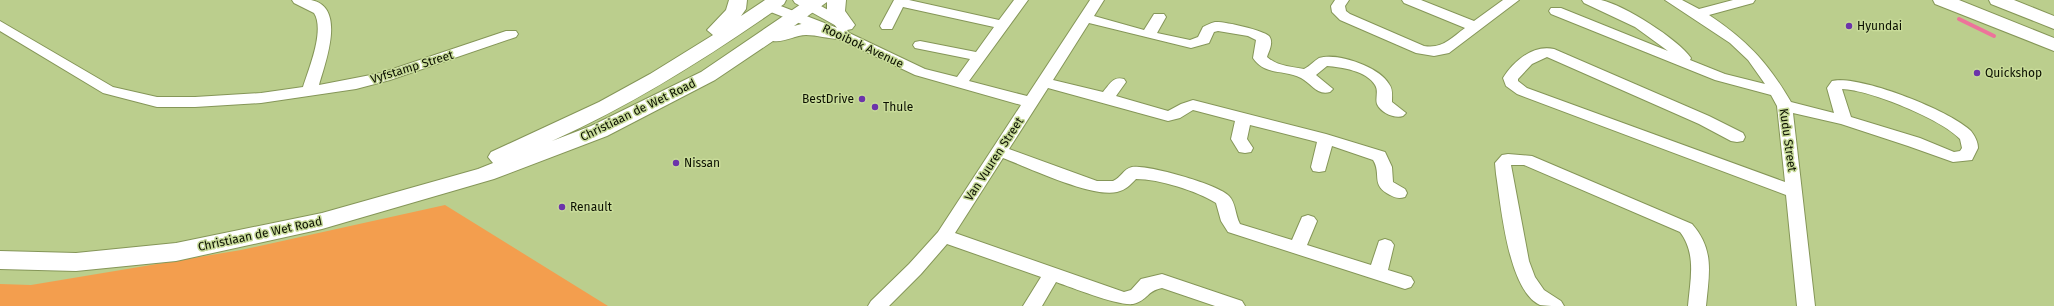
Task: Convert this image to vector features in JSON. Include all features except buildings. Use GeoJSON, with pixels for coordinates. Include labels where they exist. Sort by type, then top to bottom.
{"type":"FeatureCollection","features":[{"type":"Feature","properties":{"kind":"main road"},"geometry":{"type":"LineString","coordinates":[[693,55],[734,12],[738,6],[738,0]]}},
{"type":"Feature","properties":{"kind":"main road"},"geometry":{"type":"LineString","coordinates":[[754,45],[783,33],[800,29],[843,30],[835,10],[837,0]]}},
{"type":"Feature","properties":{"kind":"main road"},"geometry":{"type":"LineString","coordinates":[[1942,0],[2054,45]]}},
{"type":"Feature","properties":{"kind":"main road"},"geometry":{"type":"LineString","coordinates":[[1998,0],[2054,23]]}},
{"type":"Feature","properties":{"kind":"main road","name":"Christiaan de Wet Road"},"geometry":{"type":"LineString","coordinates":[[441,186],[583,118],[693,55],[772,3]]}},
{"type":"Feature","properties":{"kind":"main road","name":"Christiaan de Wet Road"},"geometry":{"type":"LineString","coordinates":[[0,272],[42,269],[76,262],[136,258],[227,242],[329,219],[515,164],[599,131],[708,76],[754,45],[807,6]]}},
{"type":"Feature","properties":{"kind":"main road","name":"Christiaan de Wet Road"},"geometry":{"type":"LineString","coordinates":[[0,260],[49,260],[76,262]]}},
{"type":"Feature","properties":{"kind":"street"},"geometry":{"type":"LineString","coordinates":[[299,0],[319,10],[325,18],[325,34],[310,90]]}},
{"type":"Feature","properties":{"kind":"street"},"geometry":{"type":"LineString","coordinates":[[960,83],[1021,0]]}},
{"type":"Feature","properties":{"kind":"street","name":"Van Vuuren Street"},"geometry":{"type":"LineString","coordinates":[[877,306],[915,269],[944,236],[1097,0]]}},
{"type":"Feature","properties":{"kind":"street"},"geometry":{"type":"LineString","coordinates":[[1342,0],[1338,6],[1339,12],[1345,17],[1421,50],[1434,52],[1444,50],[1474,26],[1512,0]]}},
{"type":"Feature","properties":{"kind":"street"},"geometry":{"type":"LineString","coordinates":[[1589,0],[1637,22],[1674,49],[1690,66]]}},
{"type":"Feature","properties":{"kind":"street","name":"Kudu Street"},"geometry":{"type":"LineString","coordinates":[[1672,0],[1698,14],[1753,57],[1778,92],[1785,106],[1806,306]]}},
{"type":"Feature","properties":{"kind":"street"},"geometry":{"type":"LineString","coordinates":[[1698,14],[1748,0]]}},
{"type":"Feature","properties":{"kind":"street"},"geometry":{"type":"LineString","coordinates":[[887,26],[900,1],[1003,26]]}},
{"type":"Feature","properties":{"kind":"street"},"geometry":{"type":"LineString","coordinates":[[1417,1],[1474,26]]}},
{"type":"Feature","properties":{"kind":"street","name":"Rooibok Avenue"},"geometry":{"type":"LineString","coordinates":[[772,3],[807,6],[843,30],[903,66],[1030,102]]}},
{"type":"Feature","properties":{"kind":"street"},"geometry":{"type":"LineString","coordinates":[[1556,11],[1690,66],[1747,86],[1778,92]]}},
{"type":"Feature","properties":{"kind":"street"},"geometry":{"type":"LineString","coordinates":[[1148,35],[1159,17]]}},
{"type":"Feature","properties":{"kind":"street"},"geometry":{"type":"LineString","coordinates":[[1085,18],[1148,35],[1191,44],[1204,40],[1208,30],[1216,26],[1252,33],[1262,38],[1264,43],[1260,58],[1262,62],[1276,68],[1305,74],[1325,89]]}},
{"type":"Feature","properties":{"kind":"street","name":"Vyfstamp Street"},"geometry":{"type":"LineString","coordinates":[[0,25],[108,90],[157,102],[195,102],[261,98],[356,84],[386,77],[511,34]]}},
{"type":"Feature","properties":{"kind":"street"},"geometry":{"type":"LineString","coordinates":[[920,45],[980,57]]}},
{"type":"Feature","properties":{"kind":"street"},"geometry":{"type":"LineString","coordinates":[[1737,137],[1704,120],[1549,52],[1540,52],[1532,55],[1510,78],[1511,83],[1522,91],[1794,192]]}},
{"type":"Feature","properties":{"kind":"street"},"geometry":{"type":"LineString","coordinates":[[1305,74],[1311,72],[1323,62],[1342,63],[1357,68],[1377,78],[1382,83],[1384,88],[1385,104],[1398,113]]}},
{"type":"Feature","properties":{"kind":"street"},"geometry":{"type":"LineString","coordinates":[[1044,82],[1107,98],[1168,116],[1176,115],[1185,107],[1193,105],[1326,139],[1379,156],[1384,165],[1384,181],[1386,186],[1399,193]]}},
{"type":"Feature","properties":{"kind":"street"},"geometry":{"type":"LineString","coordinates":[[1107,98],[1119,82]]}},
{"type":"Feature","properties":{"kind":"street"},"geometry":{"type":"LineString","coordinates":[[1785,106],[1844,120],[1914,142],[1954,157],[1966,156],[1970,148],[1967,136],[1956,127],[1873,91],[1844,82],[1837,84],[1834,88],[1844,120]]}},
{"type":"Feature","properties":{"kind":"street"},"geometry":{"type":"LineString","coordinates":[[1243,118],[1239,139],[1245,148]]}},
{"type":"Feature","properties":{"kind":"street"},"geometry":{"type":"LineString","coordinates":[[1319,167],[1326,139]]}},
{"type":"Feature","properties":{"kind":"street"},"geometry":{"type":"LineString","coordinates":[[999,151],[1096,187],[1115,187],[1122,184],[1132,173],[1148,173],[1216,195],[1227,206],[1228,218],[1234,228],[1405,282]]}},
{"type":"Feature","properties":{"kind":"street"},"geometry":{"type":"LineString","coordinates":[[1555,306],[1538,295],[1527,279],[1522,267],[1503,163],[1508,159],[1526,160],[1553,170],[1686,228],[1694,236],[1701,256],[1697,306]]}},
{"type":"Feature","properties":{"kind":"street"},"geometry":{"type":"LineString","coordinates":[[1297,249],[1308,221]]}},
{"type":"Feature","properties":{"kind":"street"},"geometry":{"type":"LineString","coordinates":[[944,236],[1052,274],[1122,303],[1139,296],[1144,287],[1151,282],[1162,281],[1236,306]]}},
{"type":"Feature","properties":{"kind":"street"},"geometry":{"type":"LineString","coordinates":[[1378,273],[1385,244]]}},
{"type":"Feature","properties":{"kind":"street"},"geometry":{"type":"LineString","coordinates":[[1032,306],[1052,274]]}},
{"type":"Feature","properties":{"kind":"shaded area"},"geometry":{"type":"Polygon","coordinates":[[[445,205],[608,306],[0,306],[0,284],[31,285],[241,250],[445,205]]]}},
{"type":"Feature","properties":{"kind":"waterway"},"geometry":{"type":"LineString","coordinates":[[1959,19],[1994,36]]}},
{"type":"Feature","properties":{"kind":"place","name":"Hyundai"},"geometry":{"type":"Point","coordinates":[1849,26]}},
{"type":"Feature","properties":{"kind":"place","name":"Quickshop"},"geometry":{"type":"Point","coordinates":[1977,73]}},
{"type":"Feature","properties":{"kind":"place","name":"BestDrive"},"geometry":{"type":"Point","coordinates":[862,99]}},
{"type":"Feature","properties":{"kind":"place","name":"Thule"},"geometry":{"type":"Point","coordinates":[875,107]}},
{"type":"Feature","properties":{"kind":"place","name":"Nissan"},"geometry":{"type":"Point","coordinates":[676,163]}},
{"type":"Feature","properties":{"kind":"place","name":"Renault"},"geometry":{"type":"Point","coordinates":[562,207]}}]}
